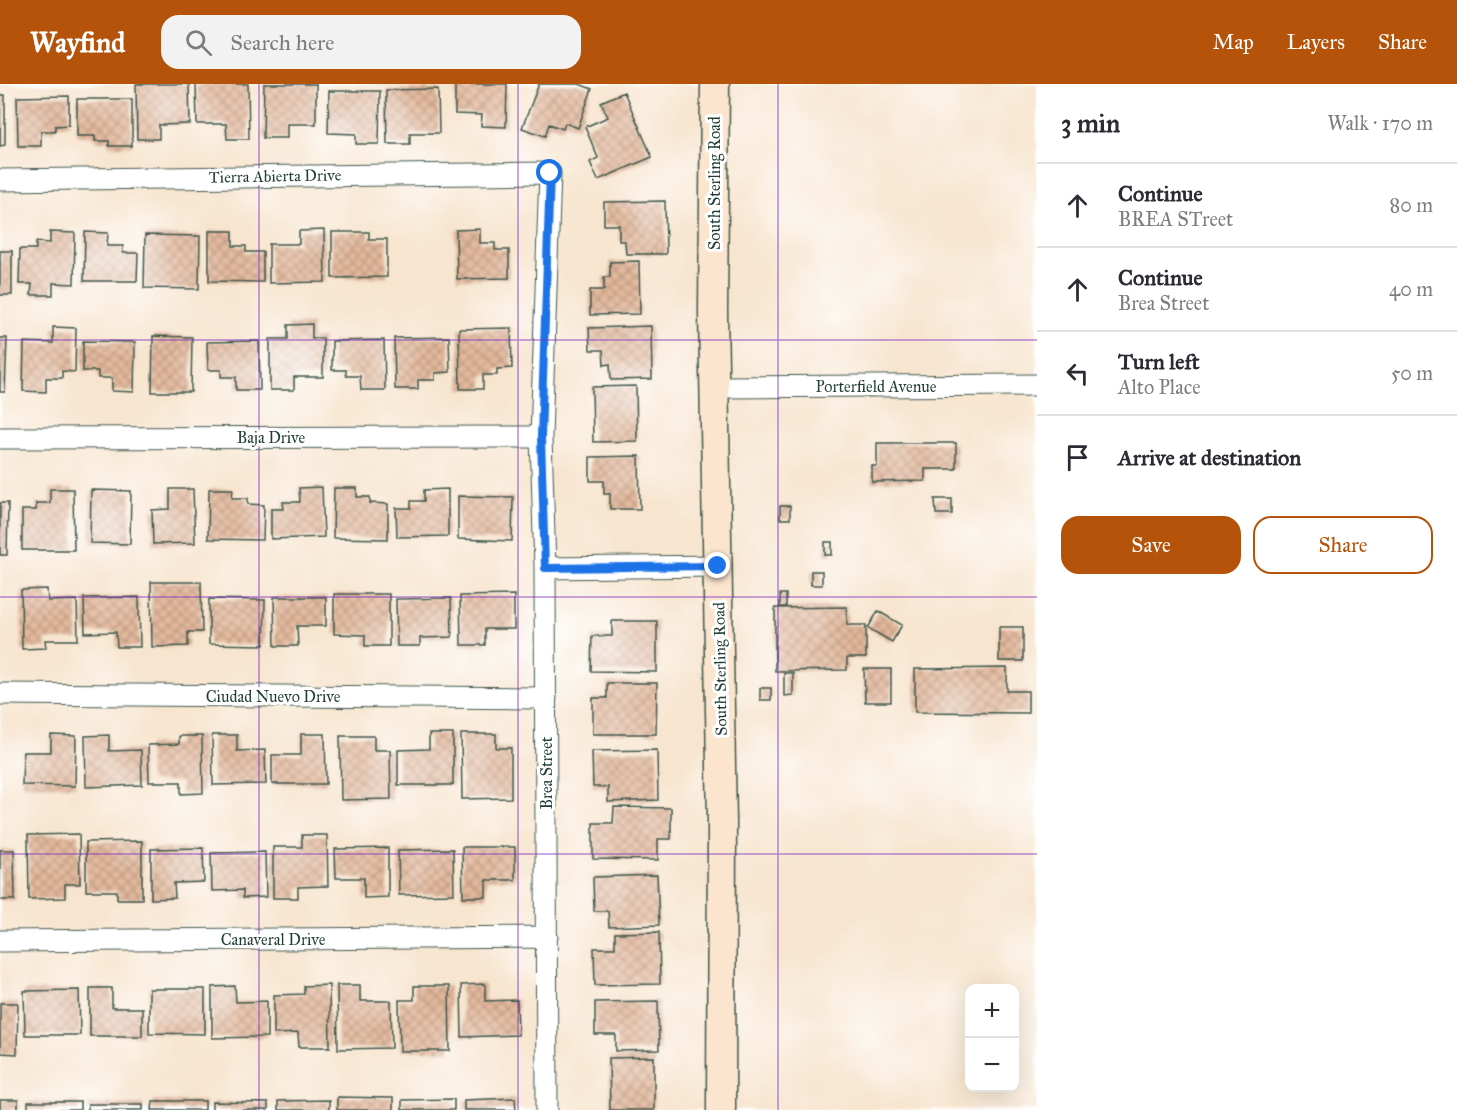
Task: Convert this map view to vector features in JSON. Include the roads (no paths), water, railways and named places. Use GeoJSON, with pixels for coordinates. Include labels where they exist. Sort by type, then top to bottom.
{"type":"FeatureCollection","features":[{"type":"Feature","properties":{"kind":"street","name":"South Sterling Road"},"geometry":{"type":"LineString","coordinates":[[715,84],[713,312],[722,823],[721,1110]]}},
{"type":"Feature","properties":{"kind":"street","name":"Tierra Abierta Drive"},"geometry":{"type":"LineString","coordinates":[[0,180],[550,173],[541,437]]}},
{"type":"Feature","properties":{"kind":"street","name":"Porterfield Avenue"},"geometry":{"type":"LineString","coordinates":[[715,387],[1037,385]]}},
{"type":"Feature","properties":{"kind":"street","name":"Baja Drive"},"geometry":{"type":"LineString","coordinates":[[0,438],[541,437]]}},
{"type":"Feature","properties":{"kind":"street","name":"Brea Street"},"geometry":{"type":"LineString","coordinates":[[541,437],[545,568],[547,1110]]}},
{"type":"Feature","properties":{"kind":"street"},"geometry":{"type":"LineString","coordinates":[[545,568],[718,566]]}},
{"type":"Feature","properties":{"kind":"street","name":"Ciudad Nuevo Drive"},"geometry":{"type":"LineString","coordinates":[[0,694],[546,698]]}},
{"type":"Feature","properties":{"kind":"street","name":"Canaveral Drive"},"geometry":{"type":"LineString","coordinates":[[0,941],[547,938]]}}]}
